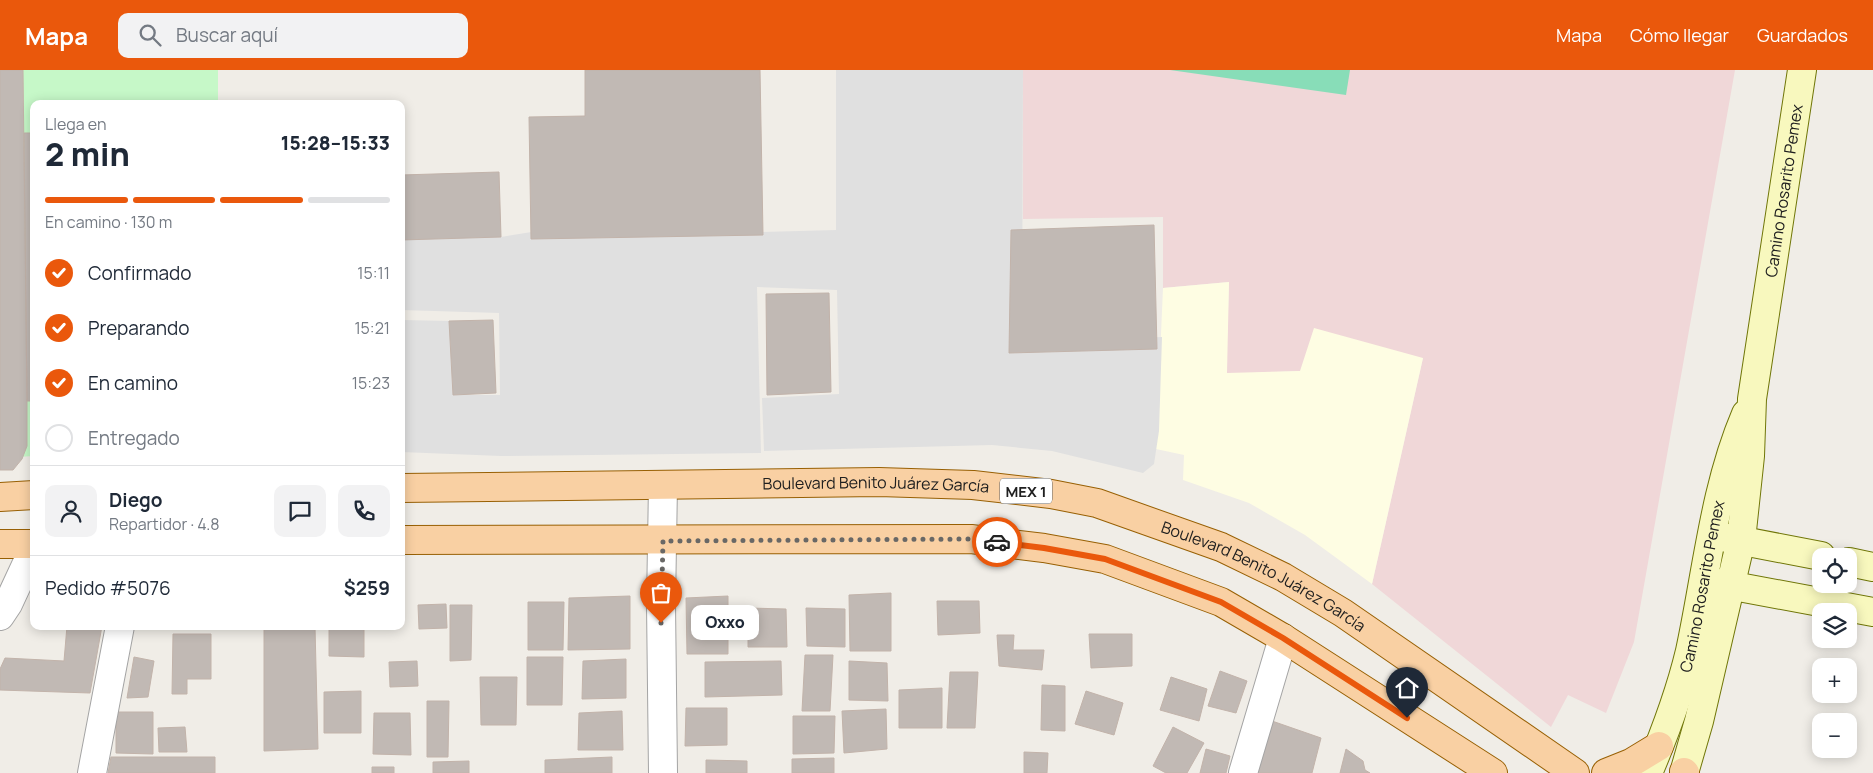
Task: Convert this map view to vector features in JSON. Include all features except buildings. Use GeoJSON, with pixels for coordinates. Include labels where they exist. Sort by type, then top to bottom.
{"type":"FeatureCollection","features":[{"type":"Feature","properties":{"kind":"main road","name":"Camino Rosarito Pemex"},"geometry":{"type":"LineString","coordinates":[[1684,773],[1699,721],[1741,540],[1750,456],[1752,399],[1802,70]]}},
{"type":"Feature","properties":{"kind":"main road","name":"Camino Rosarito Pemex"},"geometry":{"type":"LineString","coordinates":[[1648,773],[1659,746],[1689,652],[1730,451],[1752,399]]}},
{"type":"Feature","properties":{"kind":"main road","name":"Boulevard Benito Juárez García"},"geometry":{"type":"LineString","coordinates":[[405,488],[879,482],[973,485],[1051,494],[1097,503],[1221,547],[1283,577],[1342,613],[1575,773]]}},
{"type":"Feature","properties":{"kind":"main road"},"geometry":{"type":"LineString","coordinates":[[0,497],[30,496]]}},
{"type":"Feature","properties":{"kind":"main road"},"geometry":{"type":"LineString","coordinates":[[1713,535],[1812,554]]}},
{"type":"Feature","properties":{"kind":"main road"},"geometry":{"type":"LineString","coordinates":[[405,540],[971,539],[1044,548],[1105,559],[1221,602],[1283,638],[1493,773]]}},
{"type":"Feature","properties":{"kind":"main road"},"geometry":{"type":"LineString","coordinates":[[0,544],[30,546]]}},
{"type":"Feature","properties":{"kind":"main road"},"geometry":{"type":"LineString","coordinates":[[1857,564],[1873,567]]}},
{"type":"Feature","properties":{"kind":"main road"},"geometry":{"type":"LineString","coordinates":[[1703,580],[1873,612]]}},
{"type":"Feature","properties":{"kind":"main road"},"geometry":{"type":"LineString","coordinates":[[1606,773],[1631,763],[1659,746]]}},
{"type":"Feature","properties":{"kind":"street"},"geometry":{"type":"LineString","coordinates":[[663,485],[661,604],[663,773]]}},
{"type":"Feature","properties":{"kind":"street"},"geometry":{"type":"LineString","coordinates":[[0,616],[8,604],[30,555]]}},
{"type":"Feature","properties":{"kind":"street"},"geometry":{"type":"LineString","coordinates":[[92,773],[119,630]]}},
{"type":"Feature","properties":{"kind":"street"},"geometry":{"type":"LineString","coordinates":[[1243,773],[1283,638]]}},
{"type":"Feature","properties":{"kind":"shaded area"},"geometry":{"type":"Polygon","coordinates":[[[836,70],[1023,70],[1022,341],[1162,337],[1159,431],[1154,464],[1143,473],[1052,451],[992,445],[764,451],[762,398],[839,394],[837,290],[757,287],[761,453],[501,456],[405,452],[405,320],[449,321],[453,395],[500,395],[499,313],[405,310],[405,238],[501,237],[544,230],[545,238],[836,230],[836,70]]]}},
{"type":"Feature","properties":{"kind":"shaded area"},"geometry":{"type":"Polygon","coordinates":[[[1023,70],[1735,70],[1634,642],[1606,713],[1568,695],[1551,727],[1372,584],[1423,358],[1300,371],[1226,374],[1229,282],[1163,288],[1163,217],[1023,219],[1023,70]]]}},
{"type":"Feature","properties":{"kind":"shaded area"},"geometry":{"type":"Polygon","coordinates":[[[1229,282],[1227,373],[1300,371],[1314,328],[1423,358],[1372,584],[1305,535],[1249,503],[1183,480],[1184,455],[1156,449],[1163,288],[1229,282]]]}},
{"type":"Feature","properties":{"kind":"green space"},"geometry":{"type":"Polygon","coordinates":[[[0,70],[218,70],[218,100],[30,100],[30,456],[0,458],[0,70]]]}},
{"type":"Feature","properties":{"kind":"green space"},"geometry":{"type":"Polygon","coordinates":[[[1170,70],[1350,70],[1346,95],[1170,70]]]}},
{"type":"Feature","properties":{"kind":"way so far"},"geometry":{"type":"LineString","coordinates":[[661,623],[663,541],[971,539],[997,542]]}},
{"type":"Feature","properties":{"kind":"place","name":"Oxxo"},"geometry":{"type":"Point","coordinates":[661,623]}},
{"type":"Feature","properties":{"kind":"route"},"geometry":{"type":"LineString","coordinates":[[997,542],[1105,559],[1221,602],[1283,638],[1407,718]]}}]}
